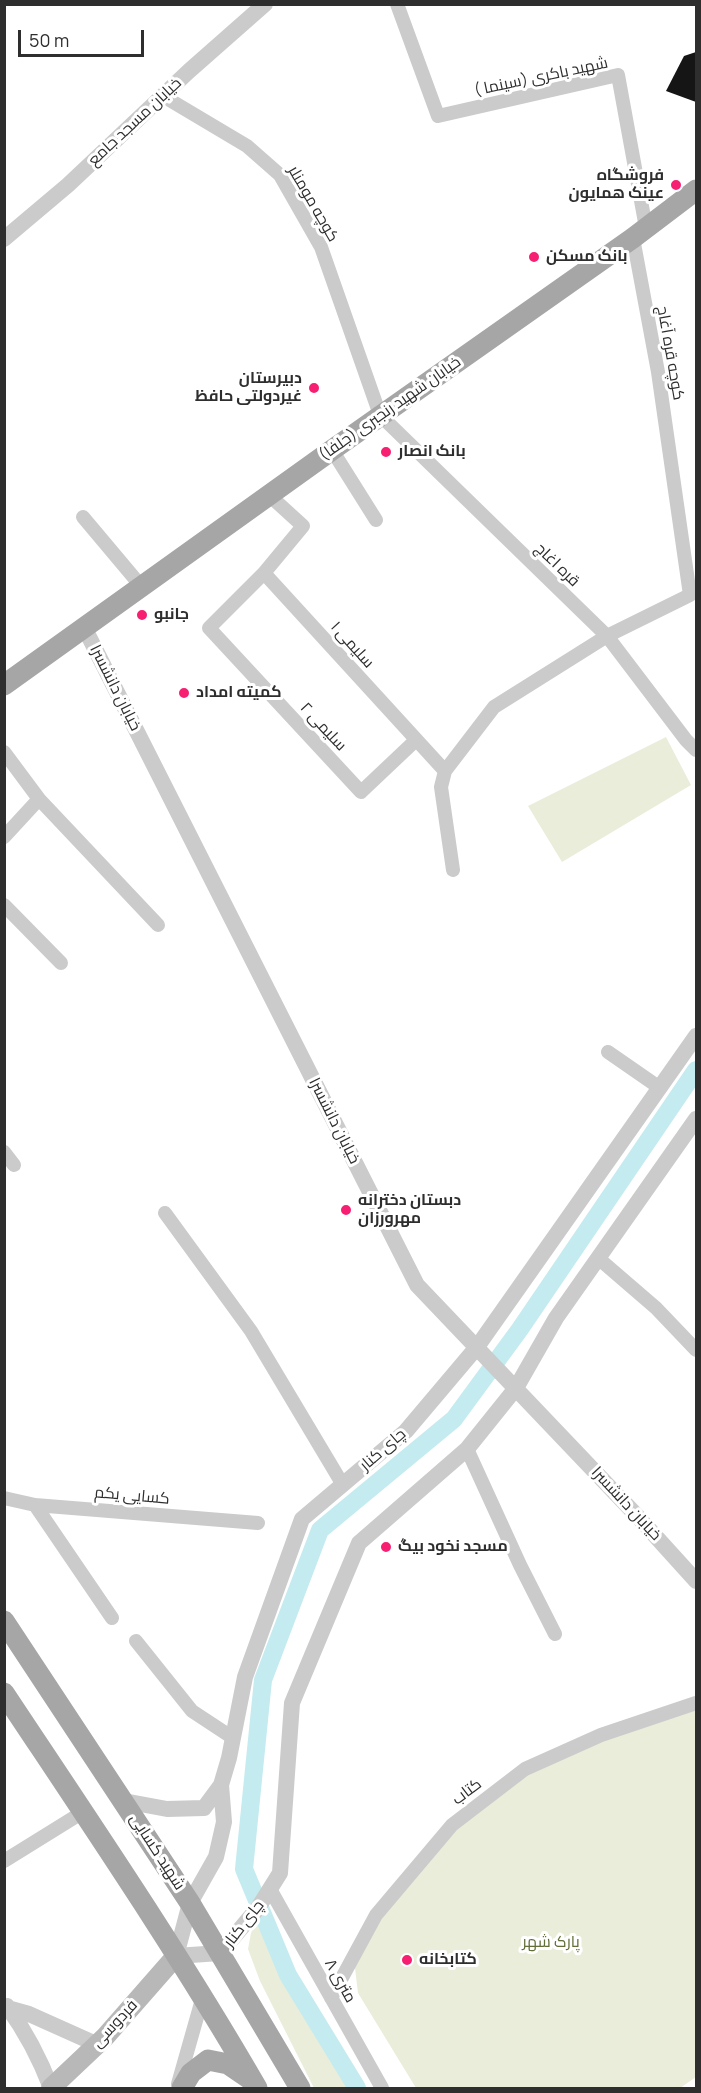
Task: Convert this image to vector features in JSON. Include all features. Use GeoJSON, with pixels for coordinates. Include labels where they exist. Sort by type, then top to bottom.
{"type":"FeatureCollection","features":[{"type":"Feature","properties":{"kind":"main road","name":"خیابان شهید رنجبری (جلفا)"},"geometry":{"type":"LineString","coordinates":[[4,685],[380,415],[639,233],[696,190]]}},
{"type":"Feature","properties":{"kind":"main road","name":"شهید کسایی"},"geometry":{"type":"LineString","coordinates":[[4,1621],[190,1903],[300,2088]]}},
{"type":"Feature","properties":{"kind":"main road"},"geometry":{"type":"LineString","coordinates":[[4,1693],[106,1844],[203,1996],[255,2085]]}},
{"type":"Feature","properties":{"kind":"main road","name":"فردوسی"},"geometry":{"type":"LineString","coordinates":[[51,2088],[96,2044],[176,1956]]}},
{"type":"Feature","properties":{"kind":"main road"},"geometry":{"type":"LineString","coordinates":[[182,2088],[191,2073],[208,2060],[228,2064],[255,2085]]}},
{"type":"Feature","properties":{"kind":"street","name":"خیابان مسجد جامع"},"geometry":{"type":"LineString","coordinates":[[4,239],[68,185],[265,4]]}},
{"type":"Feature","properties":{"kind":"street","name":"شهید باکری (سینما )"},"geometry":{"type":"LineString","coordinates":[[397,4],[438,116],[618,75],[639,233]]}},
{"type":"Feature","properties":{"kind":"street","name":"کوچه مومنلر"},"geometry":{"type":"LineString","coordinates":[[163,96],[247,146],[280,175],[321,247],[380,415]]}},
{"type":"Feature","properties":{"kind":"street","name":"کوچه قره آغاج"},"geometry":{"type":"LineString","coordinates":[[607,636],[690,595],[639,233]]}},
{"type":"Feature","properties":{"kind":"street","name":"قره اغاج"},"geometry":{"type":"LineString","coordinates":[[380,415],[607,636],[696,750]]}},
{"type":"Feature","properties":{"kind":"street"},"geometry":{"type":"LineString","coordinates":[[332,450],[376,520]]}},
{"type":"Feature","properties":{"kind":"street"},"geometry":{"type":"LineString","coordinates":[[264,573],[303,526],[269,495]]}},
{"type":"Feature","properties":{"kind":"street"},"geometry":{"type":"LineString","coordinates":[[83,517],[141,586]]}},
{"type":"Feature","properties":{"kind":"street"},"geometry":{"type":"LineString","coordinates":[[682,543],[696,539]]}},
{"type":"Feature","properties":{"kind":"street","name":"سلیمی ۲"},"geometry":{"type":"LineString","coordinates":[[264,573],[209,628],[361,792],[416,740]]}},
{"type":"Feature","properties":{"kind":"street","name":"سلیمی ۱"},"geometry":{"type":"LineString","coordinates":[[264,573],[445,771]]}},
{"type":"Feature","properties":{"kind":"street","name":"خیابان دانشسرا"},"geometry":{"type":"LineString","coordinates":[[84,627],[417,1285],[696,1581]]}},
{"type":"Feature","properties":{"kind":"street"},"geometry":{"type":"LineString","coordinates":[[453,870],[441,788],[445,771],[494,706],[607,636]]}},
{"type":"Feature","properties":{"kind":"street"},"geometry":{"type":"LineString","coordinates":[[4,753],[39,799],[158,924]]}},
{"type":"Feature","properties":{"kind":"street"},"geometry":{"type":"LineString","coordinates":[[4,837],[39,799]]}},
{"type":"Feature","properties":{"kind":"street"},"geometry":{"type":"LineString","coordinates":[[4,905],[61,963]]}},
{"type":"Feature","properties":{"kind":"street","name":"چای کنار"},"geometry":{"type":"LineString","coordinates":[[694,1127],[556,1318],[516,1388],[468,1449],[358,1543],[292,1703],[280,1873],[258,1908],[220,1953],[176,1956],[190,1903],[216,1857],[224,1822],[221,1785],[245,1677],[302,1519],[406,1431],[477,1347],[696,1036]]}},
{"type":"Feature","properties":{"kind":"street"},"geometry":{"type":"LineString","coordinates":[[608,1052],[660,1088]]}},
{"type":"Feature","properties":{"kind":"street"},"geometry":{"type":"LineString","coordinates":[[4,1152],[14,1165]]}},
{"type":"Feature","properties":{"kind":"street"},"geometry":{"type":"LineString","coordinates":[[165,1213],[251,1330],[343,1485]]}},
{"type":"Feature","properties":{"kind":"street"},"geometry":{"type":"LineString","coordinates":[[598,1258],[656,1308],[696,1350]]}},
{"type":"Feature","properties":{"kind":"street"},"geometry":{"type":"LineString","coordinates":[[468,1449],[520,1565],[555,1635]]}},
{"type":"Feature","properties":{"kind":"street","name":"کسایی یکم"},"geometry":{"type":"LineString","coordinates":[[5,1498],[35,1504],[258,1523]]}},
{"type":"Feature","properties":{"kind":"street"},"geometry":{"type":"LineString","coordinates":[[35,1504],[112,1618]]}},
{"type":"Feature","properties":{"kind":"street"},"geometry":{"type":"LineString","coordinates":[[136,1641],[192,1711],[233,1738]]}},
{"type":"Feature","properties":{"kind":"street","name":"کتاب"},"geometry":{"type":"LineString","coordinates":[[331,1998],[376,1915],[452,1825],[525,1769],[601,1735],[696,1703]]}},
{"type":"Feature","properties":{"kind":"street"},"geometry":{"type":"LineString","coordinates":[[124,1801],[167,1809],[204,1808],[221,1785]]}},
{"type":"Feature","properties":{"kind":"street"},"geometry":{"type":"LineString","coordinates":[[4,1861],[83,1812]]}},
{"type":"Feature","properties":{"kind":"street","name":"۸ متری"},"geometry":{"type":"LineString","coordinates":[[270,1889],[382,2088]]}},
{"type":"Feature","properties":{"kind":"street"},"geometry":{"type":"LineString","coordinates":[[177,2088],[203,1996]]}},
{"type":"Feature","properties":{"kind":"street"},"geometry":{"type":"LineString","coordinates":[[6,2006],[96,2044]]}},
{"type":"Feature","properties":{"kind":"street"},"geometry":{"type":"LineString","coordinates":[[6,2006],[24,2030],[44,2067],[51,2088]]}},
{"type":"Feature","properties":{"kind":"green space"},"geometry":{"type":"Polygon","coordinates":[[[666,737],[691,785],[562,862],[528,806],[666,737]]]}},
{"type":"Feature","properties":{"kind":"green space","name":"پارک شهر"},"geometry":{"type":"Polygon","coordinates":[[[696,1703],[696,2077],[680,2088],[416,2088],[358,1993],[355,1968],[373,1927],[457,1829],[531,1771],[601,1735],[696,1703]]]}},
{"type":"Feature","properties":{"kind":"green space"},"geometry":{"type":"Polygon","coordinates":[[[258,1918],[278,1971],[351,2088],[314,2088],[260,1981],[248,1949],[251,1933],[258,1918]]]}},
{"type":"Feature","properties":{"kind":"building"},"geometry":{"type":"Polygon","coordinates":[[[696,52],[696,102],[666,91],[684,56],[696,52]]]}},
{"type":"Feature","properties":{"kind":"waterway"},"geometry":{"type":"LineString","coordinates":[[357,2088],[288,1975],[244,1869],[263,1680],[320,1530],[454,1419],[520,1329],[696,1070]]}},
{"type":"Feature","properties":{"kind":"place","name":"فروشگاه عینک همایون"},"geometry":{"type":"Point","coordinates":[676,185]}},
{"type":"Feature","properties":{"kind":"place","name":"بانک مسکن"},"geometry":{"type":"Point","coordinates":[534,257]}},
{"type":"Feature","properties":{"kind":"place","name":"دبیرستان غیردولتی حافظ"},"geometry":{"type":"Point","coordinates":[314,388]}},
{"type":"Feature","properties":{"kind":"place","name":"بانک انصار"},"geometry":{"type":"Point","coordinates":[386,452]}},
{"type":"Feature","properties":{"kind":"place","name":"جانبو"},"geometry":{"type":"Point","coordinates":[142,615]}},
{"type":"Feature","properties":{"kind":"place","name":"کمیته امداد"},"geometry":{"type":"Point","coordinates":[184,693]}},
{"type":"Feature","properties":{"kind":"place","name":"دبستان دخترانه مهرورزان"},"geometry":{"type":"Point","coordinates":[346,1210]}},
{"type":"Feature","properties":{"kind":"place","name":"مسجد نخود‌ بیگ"},"geometry":{"type":"Point","coordinates":[386,1547]}},
{"type":"Feature","properties":{"kind":"place","name":"کتابخانه"},"geometry":{"type":"Point","coordinates":[407,1960]}}]}
